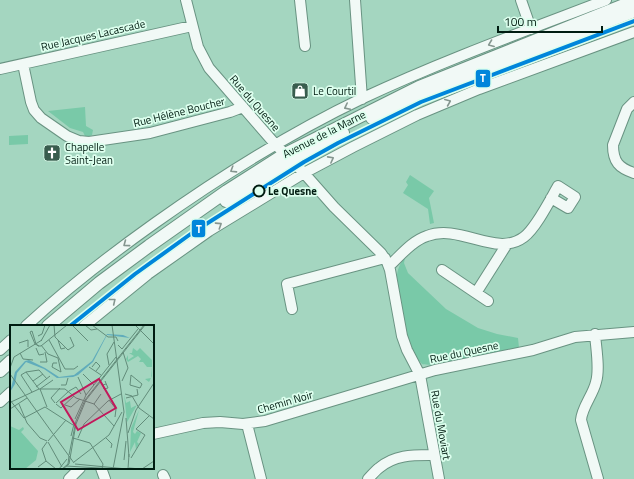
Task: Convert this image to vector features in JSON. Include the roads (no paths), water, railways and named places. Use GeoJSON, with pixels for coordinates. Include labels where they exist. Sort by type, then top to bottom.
{"type":"FeatureCollection","features":[{"type":"Feature","properties":{"kind":"main road","name":"Avenue de la Marne"},"geometry":{"type":"LineString","coordinates":[[49,325],[99,283],[148,246],[227,191],[289,158],[373,109],[431,81],[634,2]]}},
{"type":"Feature","properties":{"kind":"main road","name":"Avenue de la Marne"},"geometry":{"type":"LineString","coordinates":[[59,325],[158,247],[289,158],[428,93],[634,11]]}},
{"type":"Feature","properties":{"kind":"main road"},"geometry":{"type":"LineString","coordinates":[[0,371],[10,362]]}},
{"type":"Feature","properties":{"kind":"main road"},"geometry":{"type":"LineString","coordinates":[[0,380],[10,371]]}},
{"type":"Feature","properties":{"kind":"street","name":"Rue du Quesne"},"geometry":{"type":"LineString","coordinates":[[186,0],[200,53],[212,73],[275,144],[387,262],[402,336],[407,350],[420,375],[435,370],[533,350],[574,337],[595,334],[634,332]]}},
{"type":"Feature","properties":{"kind":"street"},"geometry":{"type":"LineString","coordinates":[[300,0],[304,46]]}},
{"type":"Feature","properties":{"kind":"street"},"geometry":{"type":"LineString","coordinates":[[355,0],[362,99]]}},
{"type":"Feature","properties":{"kind":"street"},"geometry":{"type":"LineString","coordinates":[[521,0],[531,29]]}},
{"type":"Feature","properties":{"kind":"street","name":"Avenue de la Marne"},"geometry":{"type":"LineString","coordinates":[[27,325],[87,274],[129,242],[196,194],[275,144],[362,99],[454,58],[606,0]]}},
{"type":"Feature","properties":{"kind":"street","name":"Rue Jacques Lacascade"},"geometry":{"type":"LineString","coordinates":[[0,69],[192,26]]}},
{"type":"Feature","properties":{"kind":"street"},"geometry":{"type":"LineString","coordinates":[[85,325],[142,279],[203,235],[304,173],[386,130],[448,102],[507,78],[634,32]]}},
{"type":"Feature","properties":{"kind":"street","name":"Rue Hélène Boucher"},"geometry":{"type":"LineString","coordinates":[[22,64],[32,104],[36,112],[41,118],[67,136],[79,141],[90,142],[143,135],[230,112],[243,107]]}},
{"type":"Feature","properties":{"kind":"street"},"geometry":{"type":"LineString","coordinates":[[634,102],[627,109],[613,148],[619,166],[634,173]]}},
{"type":"Feature","properties":{"kind":"street"},"geometry":{"type":"LineString","coordinates":[[292,309],[287,284],[387,262],[422,238],[435,233],[454,233],[484,241],[507,244],[521,239],[528,233],[551,198]]}},
{"type":"Feature","properties":{"kind":"street"},"geometry":{"type":"LineString","coordinates":[[476,293],[507,244]]}},
{"type":"Feature","properties":{"kind":"street"},"geometry":{"type":"LineString","coordinates":[[442,270],[488,301]]}},
{"type":"Feature","properties":{"kind":"street"},"geometry":{"type":"LineString","coordinates":[[595,334],[597,378],[581,420],[598,479]]}},
{"type":"Feature","properties":{"kind":"street"},"geometry":{"type":"LineString","coordinates":[[0,350],[10,341]]}},
{"type":"Feature","properties":{"kind":"street","name":"Chemin Noir"},"geometry":{"type":"LineString","coordinates":[[154,434],[203,423],[247,424],[280,417],[420,375]]}},
{"type":"Feature","properties":{"kind":"street","name":"Rue du Moviart"},"geometry":{"type":"LineString","coordinates":[[420,375],[439,479]]}},
{"type":"Feature","properties":{"kind":"street"},"geometry":{"type":"LineString","coordinates":[[0,402],[10,393]]}},
{"type":"Feature","properties":{"kind":"street"},"geometry":{"type":"LineString","coordinates":[[247,424],[261,479]]}},
{"type":"Feature","properties":{"kind":"street"},"geometry":{"type":"LineString","coordinates":[[368,479],[380,467],[394,458],[406,455],[434,455]]}},
{"type":"Feature","properties":{"kind":"street"},"geometry":{"type":"LineString","coordinates":[[69,479],[79,469]]}},
{"type":"Feature","properties":{"kind":"street"},"geometry":{"type":"LineString","coordinates":[[101,469],[105,479]]}},
{"type":"Feature","properties":{"kind":"place","name":"Le Courtil"},"geometry":{"type":"Point","coordinates":[300,91]}},
{"type":"Feature","properties":{"kind":"place","name":"Chapelle Saint-Jean"},"geometry":{"type":"Point","coordinates":[52,153]}},
{"type":"Feature","properties":{"kind":"place","name":"Le Quesne"},"geometry":{"type":"Point","coordinates":[259,191]}}]}
